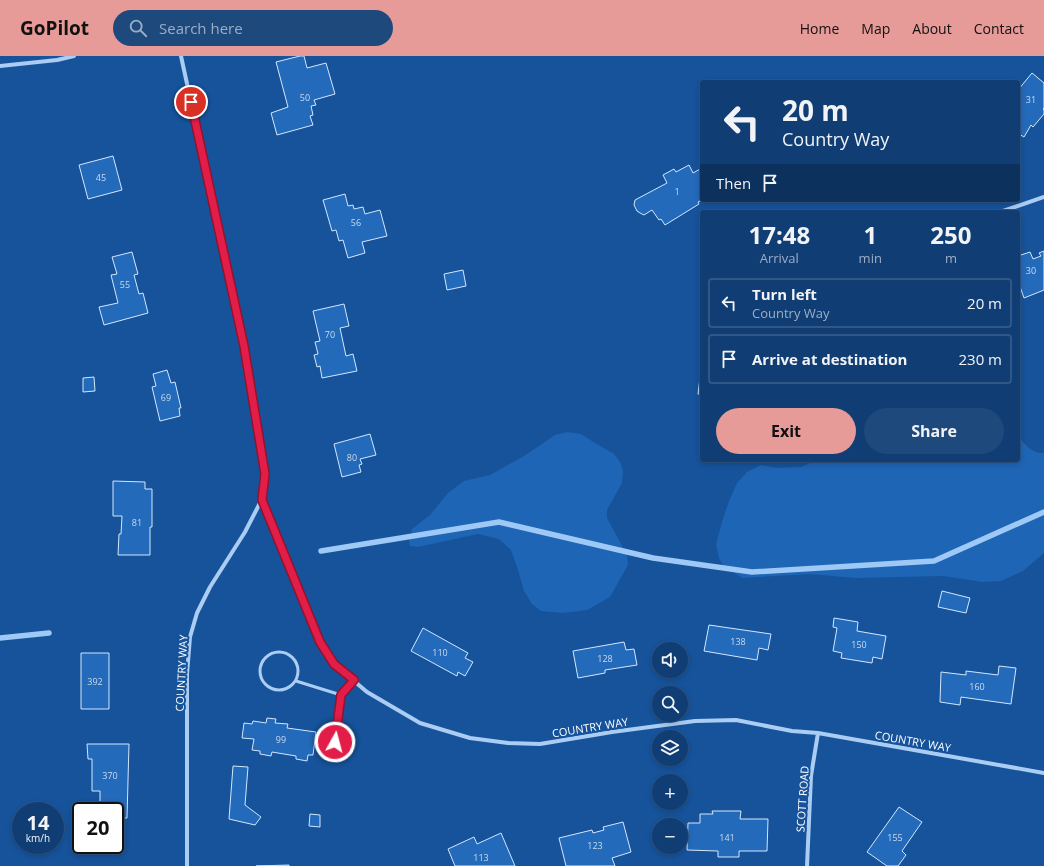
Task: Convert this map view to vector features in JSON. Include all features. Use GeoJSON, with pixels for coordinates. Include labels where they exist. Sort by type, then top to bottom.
{"type":"FeatureCollection","features":[{"type":"Feature","properties":{"kind":"street"},"geometry":{"type":"LineString","coordinates":[[0,66],[57,60],[74,56]]}},
{"type":"Feature","properties":{"kind":"street","name":"COUNTRY WAY"},"geometry":{"type":"LineString","coordinates":[[181,56],[244,346],[265,474],[262,500],[245,532],[210,587],[197,613],[190,638],[188,674],[188,866]]}},
{"type":"Feature","properties":{"kind":"street"},"geometry":{"type":"LineString","coordinates":[[1006,210],[1044,197]]}},
{"type":"Feature","properties":{"kind":"street","name":"COUNTRY WAY"},"geometry":{"type":"LineString","coordinates":[[262,500],[320,642],[334,664],[367,692],[420,723],[470,738],[508,743],[540,744],[695,720],[736,720],[792,731],[818,733],[1044,773]]}},
{"type":"Feature","properties":{"kind":"street","name":"SCOTT ROAD"},"geometry":{"type":"LineString","coordinates":[[807,866],[811,776],[818,733]]}},
{"type":"Feature","properties":{"kind":"lane"},"geometry":{"type":"LineString","coordinates":[[276,652],[288,654],[293,658],[298,669],[296,681],[292,686],[286,689],[273,690],[263,682],[261,676],[260,670],[265,658],[276,652]]}},
{"type":"Feature","properties":{"kind":"lane"},"geometry":{"type":"LineString","coordinates":[[335,742],[341,695],[354,680]]}},
{"type":"Feature","properties":{"kind":"lane"},"geometry":{"type":"LineString","coordinates":[[296,681],[341,695]]}},
{"type":"Feature","properties":{"kind":"shaded area"},"geometry":{"type":"Polygon","coordinates":[[[567,432],[581,434],[614,454],[620,462],[623,470],[622,483],[607,510],[607,518],[627,555],[628,565],[610,597],[587,610],[563,613],[541,611],[532,604],[524,591],[511,550],[499,539],[478,534],[418,547],[410,546],[409,542],[412,529],[430,515],[448,493],[464,481],[490,475],[524,456],[555,435],[567,432]]]}},
{"type":"Feature","properties":{"kind":"shaded area"},"geometry":{"type":"Polygon","coordinates":[[[1020,438],[1032,450],[1044,453],[1044,553],[1023,571],[1001,581],[983,582],[943,576],[855,578],[810,574],[743,578],[724,567],[719,558],[716,545],[729,501],[737,483],[747,472],[761,465],[776,468],[801,467],[812,462],[1020,462],[1020,438]]]}},
{"type":"Feature","properties":{"kind":"building"},"geometry":{"type":"Polygon","coordinates":[[[304,56],[307,68],[326,63],[335,94],[314,100],[316,105],[311,106],[313,115],[310,116],[313,125],[277,135],[271,113],[288,107],[276,62],[304,56]]]}},
{"type":"Feature","properties":{"kind":"building"},"geometry":{"type":"Polygon","coordinates":[[[1032,73],[1044,83],[1044,114],[1033,127],[1031,125],[1024,137],[1020,135],[1020,88],[1032,73]]]}},
{"type":"Feature","properties":{"kind":"building"},"geometry":{"type":"Polygon","coordinates":[[[113,156],[122,190],[88,199],[79,165],[113,156]]]}},
{"type":"Feature","properties":{"kind":"building"},"geometry":{"type":"Polygon","coordinates":[[[689,165],[693,173],[700,169],[699,204],[665,225],[661,219],[659,220],[652,210],[644,215],[637,211],[634,205],[635,200],[667,183],[663,175],[674,169],[676,172],[689,165]]]}},
{"type":"Feature","properties":{"kind":"building"},"geometry":{"type":"Polygon","coordinates":[[[345,194],[348,206],[353,205],[354,209],[363,207],[365,214],[380,210],[387,236],[362,242],[365,253],[348,258],[343,240],[339,241],[336,230],[332,231],[323,200],[345,194]]]}},
{"type":"Feature","properties":{"kind":"building"},"geometry":{"type":"Polygon","coordinates":[[[1044,251],[1044,290],[1024,298],[1020,287],[1020,255],[1030,252],[1033,259],[1041,256],[1039,253],[1044,251]]]}},
{"type":"Feature","properties":{"kind":"building"},"geometry":{"type":"Polygon","coordinates":[[[132,252],[138,274],[134,275],[139,294],[143,293],[148,313],[104,325],[99,307],[118,303],[111,275],[117,274],[112,257],[132,252]]]}},
{"type":"Feature","properties":{"kind":"building"},"geometry":{"type":"Polygon","coordinates":[[[463,270],[466,286],[447,290],[444,274],[463,270]]]}},
{"type":"Feature","properties":{"kind":"building"},"geometry":{"type":"Polygon","coordinates":[[[344,304],[349,326],[340,328],[346,356],[353,354],[357,371],[322,378],[320,366],[317,367],[314,355],[318,354],[315,342],[320,341],[313,311],[344,304]]]}},
{"type":"Feature","properties":{"kind":"building"},"geometry":{"type":"Polygon","coordinates":[[[167,370],[171,383],[175,382],[181,408],[179,408],[180,416],[160,421],[152,387],[156,386],[153,374],[167,370]]]}},
{"type":"Feature","properties":{"kind":"building"},"geometry":{"type":"Polygon","coordinates":[[[94,377],[95,391],[83,392],[83,378],[94,377]]]}},
{"type":"Feature","properties":{"kind":"building"},"geometry":{"type":"Polygon","coordinates":[[[700,378],[700,394],[698,394],[700,378]]]}},
{"type":"Feature","properties":{"kind":"building"},"geometry":{"type":"Polygon","coordinates":[[[370,434],[376,455],[360,459],[362,464],[359,465],[361,472],[342,477],[334,444],[370,434]]]}},
{"type":"Feature","properties":{"kind":"building"},"geometry":{"type":"Polygon","coordinates":[[[113,481],[145,482],[145,489],[152,489],[150,555],[118,555],[122,516],[113,516],[113,481]]]}},
{"type":"Feature","properties":{"kind":"building"},"geometry":{"type":"Polygon","coordinates":[[[942,591],[970,598],[966,613],[938,607],[942,591]]]}},
{"type":"Feature","properties":{"kind":"building"},"geometry":{"type":"Polygon","coordinates":[[[834,618],[858,622],[857,631],[886,636],[882,659],[873,657],[872,663],[841,658],[842,653],[833,651],[837,628],[833,627],[834,618]]]}},
{"type":"Feature","properties":{"kind":"building"},"geometry":{"type":"Polygon","coordinates":[[[709,625],[771,634],[768,650],[759,648],[757,660],[704,651],[709,625]]]}},
{"type":"Feature","properties":{"kind":"building"},"geometry":{"type":"Polygon","coordinates":[[[423,628],[468,653],[465,658],[473,662],[465,676],[458,672],[457,676],[411,651],[423,628]]]}},
{"type":"Feature","properties":{"kind":"building"},"geometry":{"type":"Polygon","coordinates":[[[624,642],[626,650],[634,649],[637,665],[605,670],[605,673],[578,678],[573,651],[624,642]]]}},
{"type":"Feature","properties":{"kind":"building"},"geometry":{"type":"Polygon","coordinates":[[[81,653],[109,653],[109,709],[81,709],[81,653]]]}},
{"type":"Feature","properties":{"kind":"building"},"geometry":{"type":"Polygon","coordinates":[[[999,666],[1016,668],[1011,704],[961,697],[960,705],[940,702],[941,672],[966,675],[966,671],[998,675],[999,666]]]}},
{"type":"Feature","properties":{"kind":"building"},"geometry":{"type":"Polygon","coordinates":[[[267,718],[276,719],[275,723],[288,724],[287,728],[316,732],[313,755],[308,755],[307,761],[296,759],[296,756],[272,752],[271,756],[260,754],[260,751],[252,750],[254,739],[242,738],[244,723],[252,724],[253,721],[266,723],[267,718]]]}},
{"type":"Feature","properties":{"kind":"building"},"geometry":{"type":"Polygon","coordinates":[[[87,744],[129,744],[127,818],[124,818],[124,802],[100,802],[100,791],[92,791],[92,759],[88,759],[87,744]]]}},
{"type":"Feature","properties":{"kind":"building"},"geometry":{"type":"Polygon","coordinates":[[[233,766],[248,767],[245,805],[261,817],[255,825],[229,819],[233,766]]]}},
{"type":"Feature","properties":{"kind":"building"},"geometry":{"type":"Polygon","coordinates":[[[899,807],[922,822],[902,851],[906,855],[898,866],[887,866],[867,852],[899,807]]]}},
{"type":"Feature","properties":{"kind":"building"},"geometry":{"type":"Polygon","coordinates":[[[712,811],[741,811],[740,819],[768,819],[767,851],[739,851],[739,857],[718,857],[718,851],[688,850],[688,823],[700,823],[700,814],[713,814],[712,811]]]}},
{"type":"Feature","properties":{"kind":"building"},"geometry":{"type":"Polygon","coordinates":[[[310,814],[320,815],[320,827],[309,826],[310,814]]]}},
{"type":"Feature","properties":{"kind":"building"},"geometry":{"type":"Polygon","coordinates":[[[623,822],[631,852],[612,858],[615,866],[566,866],[559,838],[592,830],[593,833],[604,830],[603,827],[623,822]]]}},
{"type":"Feature","properties":{"kind":"building"},"geometry":{"type":"Polygon","coordinates":[[[501,833],[515,866],[455,866],[448,849],[474,837],[477,844],[501,833]]]}},
{"type":"Feature","properties":{"kind":"building"},"geometry":{"type":"Polygon","coordinates":[[[289,865],[289,866],[256,866],[289,865]]]}},
{"type":"Feature","properties":{"kind":"waterway"},"geometry":{"type":"LineString","coordinates":[[321,551],[499,522],[653,558],[752,572],[934,561],[1044,512]]}},
{"type":"Feature","properties":{"kind":"waterway"},"geometry":{"type":"LineString","coordinates":[[0,638],[49,633]]}},
{"type":"Feature","properties":{"kind":"route"},"geometry":{"type":"LineString","coordinates":[[191,102],[244,346],[265,474],[262,500],[320,642],[334,664],[354,680],[341,695],[335,742]]}}]}
